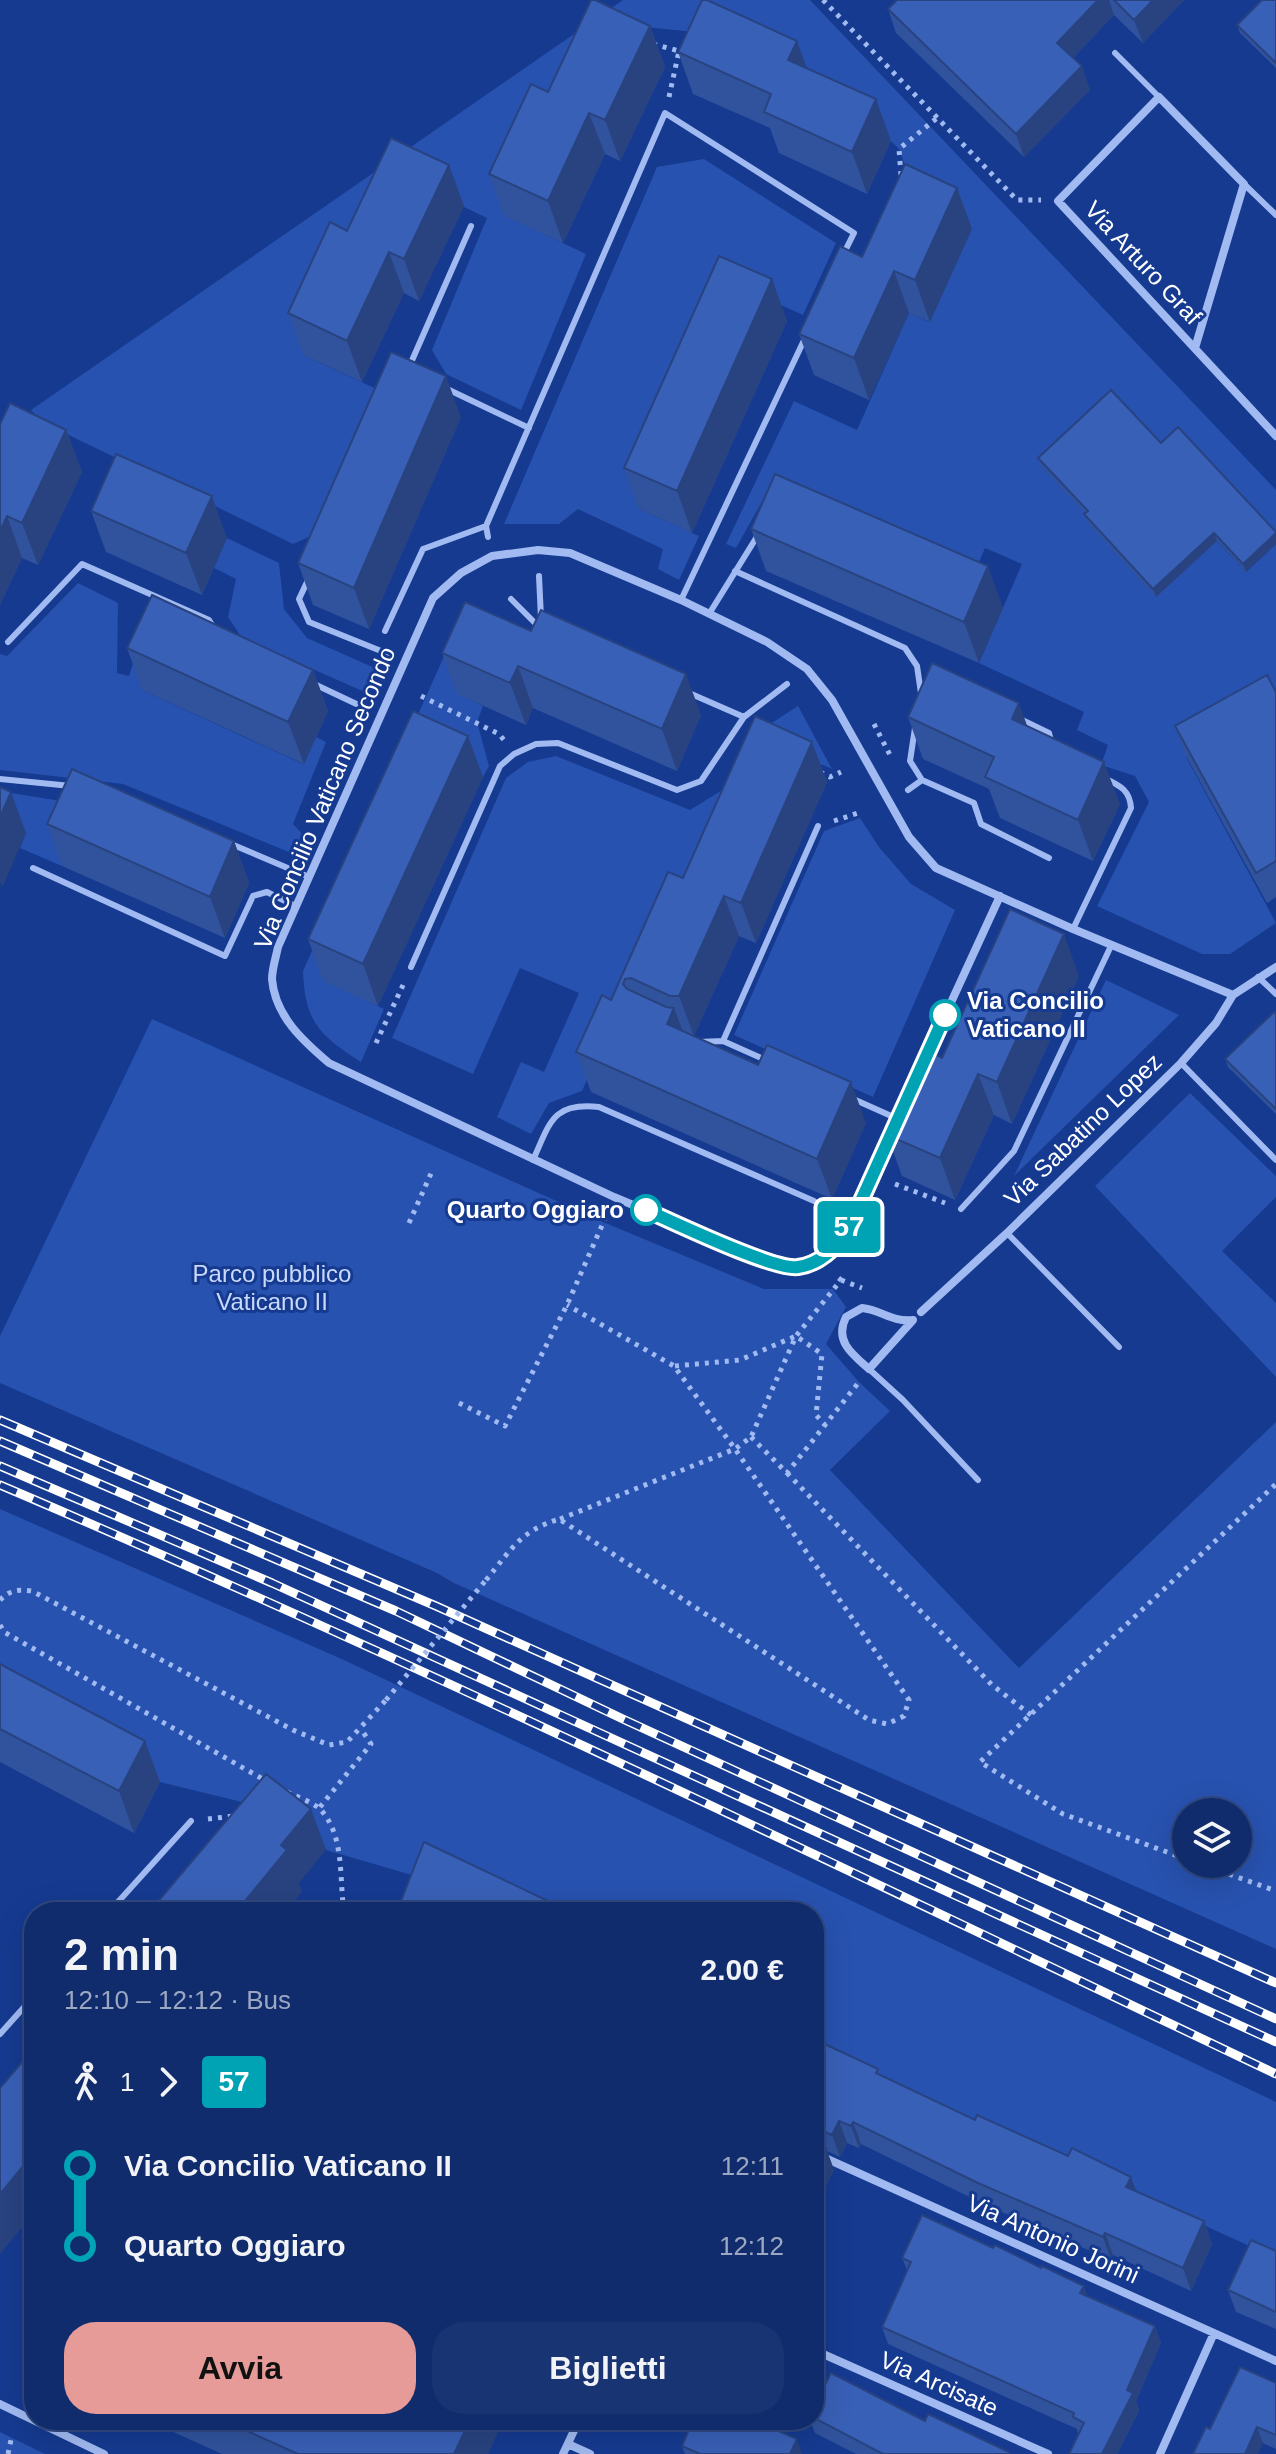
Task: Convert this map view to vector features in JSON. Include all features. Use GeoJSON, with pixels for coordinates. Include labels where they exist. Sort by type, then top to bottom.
{"type":"FeatureCollection","features":[{"type":"Feature","properties":{"kind":"street"},"geometry":{"type":"LineString","coordinates":[[1159,97],[1244,184]]}},
{"type":"Feature","properties":{"kind":"street","name":"Via Arturo Graf"},"geometry":{"type":"LineString","coordinates":[[1159,97],[1058,201],[1195,348]]}},
{"type":"Feature","properties":{"kind":"street","name":"Via Arturo Graf"},"geometry":{"type":"LineString","coordinates":[[1195,348],[1244,184]]}},
{"type":"Feature","properties":{"kind":"street"},"geometry":{"type":"LineString","coordinates":[[1195,348],[1276,436]]}},
{"type":"Feature","properties":{"kind":"street","name":"Via Concilio Vaticano Secondo"},"geometry":{"type":"LineString","coordinates":[[904,1106],[847,1232],[818,1261],[795,1268],[766,1261],[533,1160],[329,1063],[298,1038],[281,1009],[272,979],[278,947],[433,598],[461,573],[492,556],[538,550],[570,553],[681,600],[767,642],[807,669],[832,700],[909,837],[936,868],[1111,946],[1233,995]]}},
{"type":"Feature","properties":{"kind":"street"},"geometry":{"type":"LineString","coordinates":[[922,1066],[1000,896]]}},
{"type":"Feature","properties":{"kind":"street","name":"Via Sabatino Lopez"},"geometry":{"type":"LineString","coordinates":[[921,1312],[1007,1233],[1181,1063],[1216,1023],[1233,995],[1276,967]]}},
{"type":"Feature","properties":{"kind":"street"},"geometry":{"type":"LineString","coordinates":[[869,1369],[845,1346],[841,1335],[846,1317],[862,1308],[872,1309],[897,1321],[913,1320]]}},
{"type":"Feature","properties":{"kind":"street","name":"Via Sabatino Lopez"},"geometry":{"type":"LineString","coordinates":[[869,1369],[913,1320]]}},
{"type":"Feature","properties":{"kind":"street","name":"Via Antonio Jorini"},"geometry":{"type":"LineString","coordinates":[[824,2158],[1276,2361]]}},
{"type":"Feature","properties":{"kind":"street"},"geometry":{"type":"LineString","coordinates":[[1160,2454],[1214,2333]]}},
{"type":"Feature","properties":{"kind":"street","name":"Via Arcisate"},"geometry":{"type":"LineString","coordinates":[[824,2354],[1048,2454]]}},
{"type":"Feature","properties":{"kind":"street"},"geometry":{"type":"LineString","coordinates":[[0,2404],[24,2416]]}},
{"type":"Feature","properties":{"kind":"street"},"geometry":{"type":"LineString","coordinates":[[54,2430],[104,2454]]}},
{"type":"Feature","properties":{"kind":"street"},"geometry":{"type":"LineString","coordinates":[[563,2454],[574,2430]]}},
{"type":"Feature","properties":{"kind":"street"},"geometry":{"type":"LineString","coordinates":[[568,2444],[590,2454]]}},
{"type":"Feature","properties":{"kind":"lane"},"geometry":{"type":"LineString","coordinates":[[1115,53],[1159,97]]}},
{"type":"Feature","properties":{"kind":"lane"},"geometry":{"type":"LineString","coordinates":[[488,537],[486,526],[665,113],[854,233],[840,261]]}},
{"type":"Feature","properties":{"kind":"lane"},"geometry":{"type":"LineString","coordinates":[[1244,184],[1276,215]]}},
{"type":"Feature","properties":{"kind":"lane"},"geometry":{"type":"LineString","coordinates":[[408,371],[471,226]]}},
{"type":"Feature","properties":{"kind":"lane"},"geometry":{"type":"LineString","coordinates":[[681,600],[808,331]]}},
{"type":"Feature","properties":{"kind":"lane"},"geometry":{"type":"LineString","coordinates":[[435,383],[529,428]]}},
{"type":"Feature","properties":{"kind":"lane"},"geometry":{"type":"LineString","coordinates":[[709,614],[766,522]]}},
{"type":"Feature","properties":{"kind":"lane"},"geometry":{"type":"LineString","coordinates":[[385,631],[423,549],[486,526]]}},
{"type":"Feature","properties":{"kind":"lane"},"geometry":{"type":"LineString","coordinates":[[8,642],[82,564],[209,620],[216,630]]}},
{"type":"Feature","properties":{"kind":"lane"},"geometry":{"type":"LineString","coordinates":[[312,570],[299,599],[309,622],[391,655]]}},
{"type":"Feature","properties":{"kind":"lane"},"geometry":{"type":"LineString","coordinates":[[735,571],[905,648],[917,666],[921,696]]}},
{"type":"Feature","properties":{"kind":"lane"},"geometry":{"type":"LineString","coordinates":[[511,599],[541,630],[539,576]]}},
{"type":"Feature","properties":{"kind":"lane"},"geometry":{"type":"LineString","coordinates":[[302,678],[367,709]]}},
{"type":"Feature","properties":{"kind":"lane"},"geometry":{"type":"LineString","coordinates":[[411,967],[500,766],[514,754],[536,744],[558,743],[677,790],[701,781],[744,717],[787,684]]}},
{"type":"Feature","properties":{"kind":"lane"},"geometry":{"type":"LineString","coordinates":[[686,692],[744,717]]}},
{"type":"Feature","properties":{"kind":"lane"},"geometry":{"type":"LineString","coordinates":[[1010,714],[1049,733],[1056,756]]}},
{"type":"Feature","properties":{"kind":"lane"},"geometry":{"type":"LineString","coordinates":[[916,722],[910,761],[922,780],[974,803],[981,824],[1049,858]]}},
{"type":"Feature","properties":{"kind":"lane"},"geometry":{"type":"LineString","coordinates":[[1073,929],[1131,808],[1130,797],[1122,787],[1095,774]]}},
{"type":"Feature","properties":{"kind":"lane"},"geometry":{"type":"LineString","coordinates":[[0,779],[74,787]]}},
{"type":"Feature","properties":{"kind":"lane"},"geometry":{"type":"LineString","coordinates":[[908,790],[922,780]]}},
{"type":"Feature","properties":{"kind":"lane"},"geometry":{"type":"LineString","coordinates":[[723,1041],[818,826]]}},
{"type":"Feature","properties":{"kind":"lane"},"geometry":{"type":"LineString","coordinates":[[230,843],[309,877]]}},
{"type":"Feature","properties":{"kind":"lane"},"geometry":{"type":"LineString","coordinates":[[33,868],[225,956],[253,896],[267,892],[295,906]]}},
{"type":"Feature","properties":{"kind":"lane"},"geometry":{"type":"LineString","coordinates":[[961,1209],[1014,1151],[1111,946]]}},
{"type":"Feature","properties":{"kind":"lane"},"geometry":{"type":"LineString","coordinates":[[1258,977],[1276,994]]}},
{"type":"Feature","properties":{"kind":"lane"},"geometry":{"type":"LineString","coordinates":[[697,1042],[723,1041],[781,1067]]}},
{"type":"Feature","properties":{"kind":"lane"},"geometry":{"type":"LineString","coordinates":[[1181,1063],[1276,1160]]}},
{"type":"Feature","properties":{"kind":"lane"},"geometry":{"type":"LineString","coordinates":[[839,1093],[898,1119]]}},
{"type":"Feature","properties":{"kind":"lane"},"geometry":{"type":"LineString","coordinates":[[533,1160],[550,1122],[562,1110],[578,1105],[599,1107],[814,1201]]}},
{"type":"Feature","properties":{"kind":"lane"},"geometry":{"type":"LineString","coordinates":[[1007,1233],[1119,1347]]}},
{"type":"Feature","properties":{"kind":"lane","name":"Via Sabatino Lopez"},"geometry":{"type":"LineString","coordinates":[[913,1320],[921,1312]]}},
{"type":"Feature","properties":{"kind":"lane"},"geometry":{"type":"LineString","coordinates":[[869,1369],[903,1400],[978,1480]]}},
{"type":"Feature","properties":{"kind":"lane"},"geometry":{"type":"LineString","coordinates":[[118,1902],[191,1821]]}},
{"type":"Feature","properties":{"kind":"lane"},"geometry":{"type":"LineString","coordinates":[[0,2034],[24,2007]]}},
{"type":"Feature","properties":{"kind":"path"},"geometry":{"type":"LineString","coordinates":[[823,0],[1017,200],[1058,201]]}},
{"type":"Feature","properties":{"kind":"path"},"geometry":{"type":"LineString","coordinates":[[642,40],[679,51],[665,113]]}},
{"type":"Feature","properties":{"kind":"path"},"geometry":{"type":"LineString","coordinates":[[902,189],[899,149],[937,118]]}},
{"type":"Feature","properties":{"kind":"path"},"geometry":{"type":"LineString","coordinates":[[421,696],[499,734]]}},
{"type":"Feature","properties":{"kind":"path"},"geometry":{"type":"LineString","coordinates":[[874,724],[895,765]]}},
{"type":"Feature","properties":{"kind":"path"},"geometry":{"type":"LineString","coordinates":[[816,770],[830,777],[841,772]]}},
{"type":"Feature","properties":{"kind":"path"},"geometry":{"type":"LineString","coordinates":[[818,826],[861,812]]}},
{"type":"Feature","properties":{"kind":"path"},"geometry":{"type":"LineString","coordinates":[[376,1043],[411,967]]}},
{"type":"Feature","properties":{"kind":"path"},"geometry":{"type":"LineString","coordinates":[[409,1223],[433,1169]]}},
{"type":"Feature","properties":{"kind":"path"},"geometry":{"type":"LineString","coordinates":[[895,1184],[961,1209]]}},
{"type":"Feature","properties":{"kind":"path"},"geometry":{"type":"LineString","coordinates":[[459,1403],[505,1426],[567,1305],[607,1213]]}},
{"type":"Feature","properties":{"kind":"path"},"geometry":{"type":"LineString","coordinates":[[0,1600],[7,1593],[32,1591],[293,1730],[329,1745],[347,1742],[386,1700],[517,1542],[536,1526],[735,1449],[751,1437],[796,1336],[841,1280],[836,1276]]}},
{"type":"Feature","properties":{"kind":"path"},"geometry":{"type":"LineString","coordinates":[[559,1519],[869,1720],[887,1724],[904,1716],[909,1700],[674,1366],[567,1305]]}},
{"type":"Feature","properties":{"kind":"path"},"geometry":{"type":"LineString","coordinates":[[674,1366],[740,1360],[796,1336]]}},
{"type":"Feature","properties":{"kind":"path"},"geometry":{"type":"LineString","coordinates":[[796,1336],[822,1354],[816,1415],[825,1425]]}},
{"type":"Feature","properties":{"kind":"path"},"geometry":{"type":"LineString","coordinates":[[787,1473],[869,1369]]}},
{"type":"Feature","properties":{"kind":"path"},"geometry":{"type":"LineString","coordinates":[[751,1437],[992,1685],[1031,1715]]}},
{"type":"Feature","properties":{"kind":"path"},"geometry":{"type":"LineString","coordinates":[[1172,1854],[1063,1814],[980,1762],[1276,1484]]}},
{"type":"Feature","properties":{"kind":"path"},"geometry":{"type":"LineString","coordinates":[[0,1625],[4,1632],[273,1785]]}},
{"type":"Feature","properties":{"kind":"path"},"geometry":{"type":"LineString","coordinates":[[306,1809],[319,1808],[371,1744],[361,1729]]}},
{"type":"Feature","properties":{"kind":"path"},"geometry":{"type":"LineString","coordinates":[[285,1791],[319,1808],[339,1847],[343,1902]]}},
{"type":"Feature","properties":{"kind":"path"},"geometry":{"type":"LineString","coordinates":[[191,1821],[235,1816]]}},
{"type":"Feature","properties":{"kind":"path"},"geometry":{"type":"LineString","coordinates":[[1240,1878],[1276,1891]]}},
{"type":"Feature","properties":{"kind":"path"},"geometry":{"type":"LineString","coordinates":[[8,2454],[12,2435]]}},
{"type":"Feature","properties":{"kind":"green space"},"geometry":{"type":"Polygon","coordinates":[[[623,0],[810,0],[1276,490],[1276,537],[1196,519],[1246,572],[1276,544],[1276,706],[1186,757],[1276,923],[1230,954],[1202,954],[1097,906],[1149,802],[1135,776],[1101,765],[1108,745],[1077,730],[1084,712],[979,663],[1022,564],[985,548],[976,569],[773,482],[736,548],[726,544],[794,401],[857,430],[909,313],[929,322],[908,174],[899,149],[891,141],[804,101],[706,33],[623,25],[504,215],[586,254],[521,410],[446,374],[432,350],[487,218],[407,180],[303,355],[383,392],[318,533],[293,544],[42,422],[31,410],[623,0]]]}},
{"type":"Feature","properties":{"kind":"green space"},"geometry":{"type":"Polygon","coordinates":[[[704,159],[836,243],[803,315],[739,286],[639,509],[699,536],[679,580],[658,569],[663,549],[578,509],[559,524],[504,524],[657,167],[704,159]]]}},
{"type":"Feature","properties":{"kind":"green space"},"geometry":{"type":"Polygon","coordinates":[[[227,538],[279,563],[284,609],[307,638],[377,669],[367,693],[242,638],[228,617],[236,579],[214,568],[227,538]]]}},
{"type":"Feature","properties":{"kind":"green space"},"geometry":{"type":"Polygon","coordinates":[[[78,583],[118,603],[117,673],[129,676],[145,626],[142,690],[303,764],[316,737],[326,742],[293,824],[307,839],[301,857],[123,784],[0,770],[0,654],[7,656],[78,583]]]}},
{"type":"Feature","properties":{"kind":"green space"},"geometry":{"type":"Polygon","coordinates":[[[463,614],[458,694],[483,706],[477,722],[489,766],[483,777],[429,753],[324,980],[384,1009],[361,1062],[334,1044],[317,1026],[307,1003],[303,971],[463,614]]]}},
{"type":"Feature","properties":{"kind":"green space"},"geometry":{"type":"Polygon","coordinates":[[[798,706],[832,769],[753,735],[798,706]]]}},
{"type":"Feature","properties":{"kind":"green space"},"geometry":{"type":"Polygon","coordinates":[[[747,747],[582,1091],[549,1103],[531,1134],[497,1117],[521,1062],[544,1072],[579,993],[520,968],[473,1074],[392,1038],[506,778],[528,762],[556,756],[690,810],[724,789],[747,747]]]}},
{"type":"Feature","properties":{"kind":"green space"},"geometry":{"type":"Polygon","coordinates":[[[12,793],[67,802],[87,811],[62,866],[20,848],[26,833],[0,818],[12,793]]]}},
{"type":"Feature","properties":{"kind":"green space"},"geometry":{"type":"Polygon","coordinates":[[[860,818],[879,847],[911,884],[955,910],[873,1097],[734,1035],[824,831],[860,818]]]}},
{"type":"Feature","properties":{"kind":"green space"},"geometry":{"type":"Polygon","coordinates":[[[1106,980],[1179,1015],[1014,1176],[1106,980]]]}},
{"type":"Feature","properties":{"kind":"green space","name":"Parco pubblico Vaticano II"},"geometry":{"type":"Polygon","coordinates":[[[152,1019],[603,1222],[764,1289],[833,1289],[846,1307],[826,1344],[890,1411],[830,1470],[1019,1668],[1276,1422],[1276,1949],[437,1573],[0,1383],[0,1336],[152,1019]]]}},
{"type":"Feature","properties":{"kind":"green space"},"geometry":{"type":"Polygon","coordinates":[[[1190,1093],[1276,1176],[1276,1197],[1222,1251],[1276,1303],[1276,1377],[1095,1186],[1190,1093]]]}},
{"type":"Feature","properties":{"kind":"green space"},"geometry":{"type":"Polygon","coordinates":[[[0,1509],[344,1660],[1276,2102],[1276,2258],[824,2053],[824,1902],[478,1902],[439,1883],[326,1850],[279,1811],[160,1782],[0,1697],[0,1509]]]}},
{"type":"Feature","properties":{"kind":"green space"},"geometry":{"type":"Polygon","coordinates":[[[0,2432],[45,2454],[0,2454],[0,2432]]]}},
{"type":"Feature","properties":{"kind":"building"},"geometry":{"type":"Polygon","coordinates":[[[591,0],[650,26],[605,120],[589,113],[548,201],[489,174],[531,84],[548,92],[591,0]]]}},
{"type":"Feature","properties":{"kind":"building"},"geometry":{"type":"Polygon","coordinates":[[[702,0],[797,41],[788,60],[876,99],[852,152],[764,112],[771,94],[678,52],[702,0]]]}},
{"type":"Feature","properties":{"kind":"building"},"geometry":{"type":"Polygon","coordinates":[[[897,0],[1098,0],[1057,43],[1082,66],[1016,134],[888,9],[897,0]]]}},
{"type":"Feature","properties":{"kind":"building"},"geometry":{"type":"Polygon","coordinates":[[[1114,0],[1153,0],[1134,20],[1114,0]]]}},
{"type":"Feature","properties":{"kind":"building"},"geometry":{"type":"Polygon","coordinates":[[[1262,0],[1276,0],[1276,63],[1237,25],[1262,0]]]}},
{"type":"Feature","properties":{"kind":"building"},"geometry":{"type":"Polygon","coordinates":[[[391,138],[449,165],[404,259],[389,252],[347,341],[288,313],[330,222],[347,231],[391,138]]]}},
{"type":"Feature","properties":{"kind":"building"},"geometry":{"type":"Polygon","coordinates":[[[905,164],[957,188],[915,280],[894,271],[854,358],[799,334],[840,246],[862,257],[905,164]]]}},
{"type":"Feature","properties":{"kind":"building"},"geometry":{"type":"Polygon","coordinates":[[[719,256],[772,279],[677,491],[624,468],[719,256]]]}},
{"type":"Feature","properties":{"kind":"building"},"geometry":{"type":"Polygon","coordinates":[[[391,352],[446,376],[354,588],[298,563],[391,352]]]}},
{"type":"Feature","properties":{"kind":"building"},"geometry":{"type":"Polygon","coordinates":[[[1111,390],[1161,443],[1178,427],[1276,532],[1243,564],[1214,533],[1153,589],[1084,514],[1088,511],[1038,458],[1111,390]]]}},
{"type":"Feature","properties":{"kind":"building"},"geometry":{"type":"Polygon","coordinates":[[[10,403],[66,430],[22,523],[7,516],[0,531],[0,424],[10,403]]]}},
{"type":"Feature","properties":{"kind":"building"},"geometry":{"type":"Polygon","coordinates":[[[116,454],[212,496],[186,553],[91,511],[116,454]]]}},
{"type":"Feature","properties":{"kind":"building"},"geometry":{"type":"Polygon","coordinates":[[[775,474],[988,566],[964,622],[751,529],[775,474]]]}},
{"type":"Feature","properties":{"kind":"building"},"geometry":{"type":"Polygon","coordinates":[[[152,595],[313,670],[288,722],[127,648],[152,595]]]}},
{"type":"Feature","properties":{"kind":"building"},"geometry":{"type":"Polygon","coordinates":[[[465,602],[531,631],[541,610],[686,674],[662,729],[518,666],[510,683],[442,653],[465,602]]]}},
{"type":"Feature","properties":{"kind":"building"},"geometry":{"type":"Polygon","coordinates":[[[932,663],[1019,703],[1012,719],[1104,762],[1078,820],[985,777],[994,757],[908,717],[932,663]]]}},
{"type":"Feature","properties":{"kind":"building"},"geometry":{"type":"Polygon","coordinates":[[[1267,675],[1276,692],[1276,861],[1256,873],[1175,726],[1267,675]]]}},
{"type":"Feature","properties":{"kind":"building"},"geometry":{"type":"Polygon","coordinates":[[[413,711],[468,736],[363,964],[308,939],[413,711]]]}},
{"type":"Feature","properties":{"kind":"building"},"geometry":{"type":"Polygon","coordinates":[[[755,716],[812,742],[741,903],[724,896],[679,996],[670,996],[631,978],[625,979],[623,984],[627,989],[674,1008],[667,1024],[758,1065],[767,1045],[851,1082],[817,1159],[576,1052],[602,995],[611,1000],[668,872],[683,878],[755,716]]]}},
{"type":"Feature","properties":{"kind":"building"},"geometry":{"type":"Polygon","coordinates":[[[72,769],[234,841],[210,897],[47,824],[72,769]]]}},
{"type":"Feature","properties":{"kind":"building"},"geometry":{"type":"Polygon","coordinates":[[[0,787],[11,792],[0,817],[0,787]]]}},
{"type":"Feature","properties":{"kind":"building"},"geometry":{"type":"Polygon","coordinates":[[[1010,909],[1064,934],[997,1082],[978,1074],[940,1158],[887,1135],[926,1050],[942,1058],[1010,909]]]}},
{"type":"Feature","properties":{"kind":"building"},"geometry":{"type":"Polygon","coordinates":[[[1274,1012],[1276,1014],[1276,1109],[1225,1059],[1274,1012]]]}},
{"type":"Feature","properties":{"kind":"building"},"geometry":{"type":"Polygon","coordinates":[[[0,1664],[145,1741],[119,1791],[0,1729],[0,1664]]]}},
{"type":"Feature","properties":{"kind":"building"},"geometry":{"type":"Polygon","coordinates":[[[266,1774],[311,1809],[281,1845],[287,1850],[244,1902],[157,1902],[266,1774]]]}},
{"type":"Feature","properties":{"kind":"building"},"geometry":{"type":"Polygon","coordinates":[[[424,1842],[550,1902],[403,1902],[424,1842]]]}},
{"type":"Feature","properties":{"kind":"building"},"geometry":{"type":"Polygon","coordinates":[[[824,2044],[878,2069],[876,2073],[975,2120],[977,2115],[1068,2156],[1072,2148],[1131,2177],[1126,2187],[1204,2221],[1183,2268],[1105,2233],[1103,2237],[978,2183],[853,2122],[851,2126],[839,2121],[832,2135],[824,2131],[824,2044]]]}},
{"type":"Feature","properties":{"kind":"building"},"geometry":{"type":"Polygon","coordinates":[[[24,2060],[24,2165],[0,2194],[0,2088],[24,2060]]]}},
{"type":"Feature","properties":{"kind":"building"},"geometry":{"type":"Polygon","coordinates":[[[922,2215],[1084,2286],[1080,2293],[1155,2326],[1127,2390],[1133,2393],[1102,2454],[1069,2454],[1084,2423],[1073,2417],[1074,2413],[882,2327],[911,2262],[902,2258],[922,2215]]]}},
{"type":"Feature","properties":{"kind":"building"},"geometry":{"type":"Polygon","coordinates":[[[1251,2240],[1276,2251],[1276,2312],[1228,2290],[1251,2240]]]}},
{"type":"Feature","properties":{"kind":"building"},"geometry":{"type":"Polygon","coordinates":[[[1240,2367],[1276,2383],[1276,2435],[1257,2427],[1245,2454],[1193,2454],[1206,2427],[1210,2429],[1240,2367]]]}},
{"type":"Feature","properties":{"kind":"building"},"geometry":{"type":"Polygon","coordinates":[[[831,2373],[925,2421],[928,2414],[1009,2452],[883,2454],[824,2423],[824,2387],[831,2373]]]}},
{"type":"Feature","properties":{"kind":"building"},"geometry":{"type":"Polygon","coordinates":[[[245,2430],[465,2430],[454,2454],[298,2454],[245,2430]]]}},
{"type":"Feature","properties":{"kind":"building"},"geometry":{"type":"Polygon","coordinates":[[[689,2430],[776,2430],[797,2439],[790,2454],[700,2454],[682,2446],[689,2430]]]}},
{"type":"Feature","properties":{"kind":"railway"},"geometry":{"type":"LineString","coordinates":[[0,1420],[436,1606],[1276,1983]]}},
{"type":"Feature","properties":{"kind":"railway"},"geometry":{"type":"LineString","coordinates":[[0,1441],[396,1611],[625,1720],[1276,2019]]}},
{"type":"Feature","properties":{"kind":"railway"},"geometry":{"type":"LineString","coordinates":[[0,1466],[272,1583],[1276,2042]]}},
{"type":"Feature","properties":{"kind":"railway"},"geometry":{"type":"LineString","coordinates":[[0,1485],[482,1699],[1276,2074]]}},
{"type":"Feature","properties":{"kind":"bus line","name":"57"},"geometry":{"type":"LineString","coordinates":[[646,1210],[766,1261],[795,1268],[818,1261],[847,1232],[945,1015]]}},
{"type":"Feature","properties":{"kind":"place","name":"Via Concilio Vaticano II"},"geometry":{"type":"Point","coordinates":[945,1015]}},
{"type":"Feature","properties":{"kind":"place","name":"Quarto Oggiaro"},"geometry":{"type":"Point","coordinates":[646,1210]}}]}
